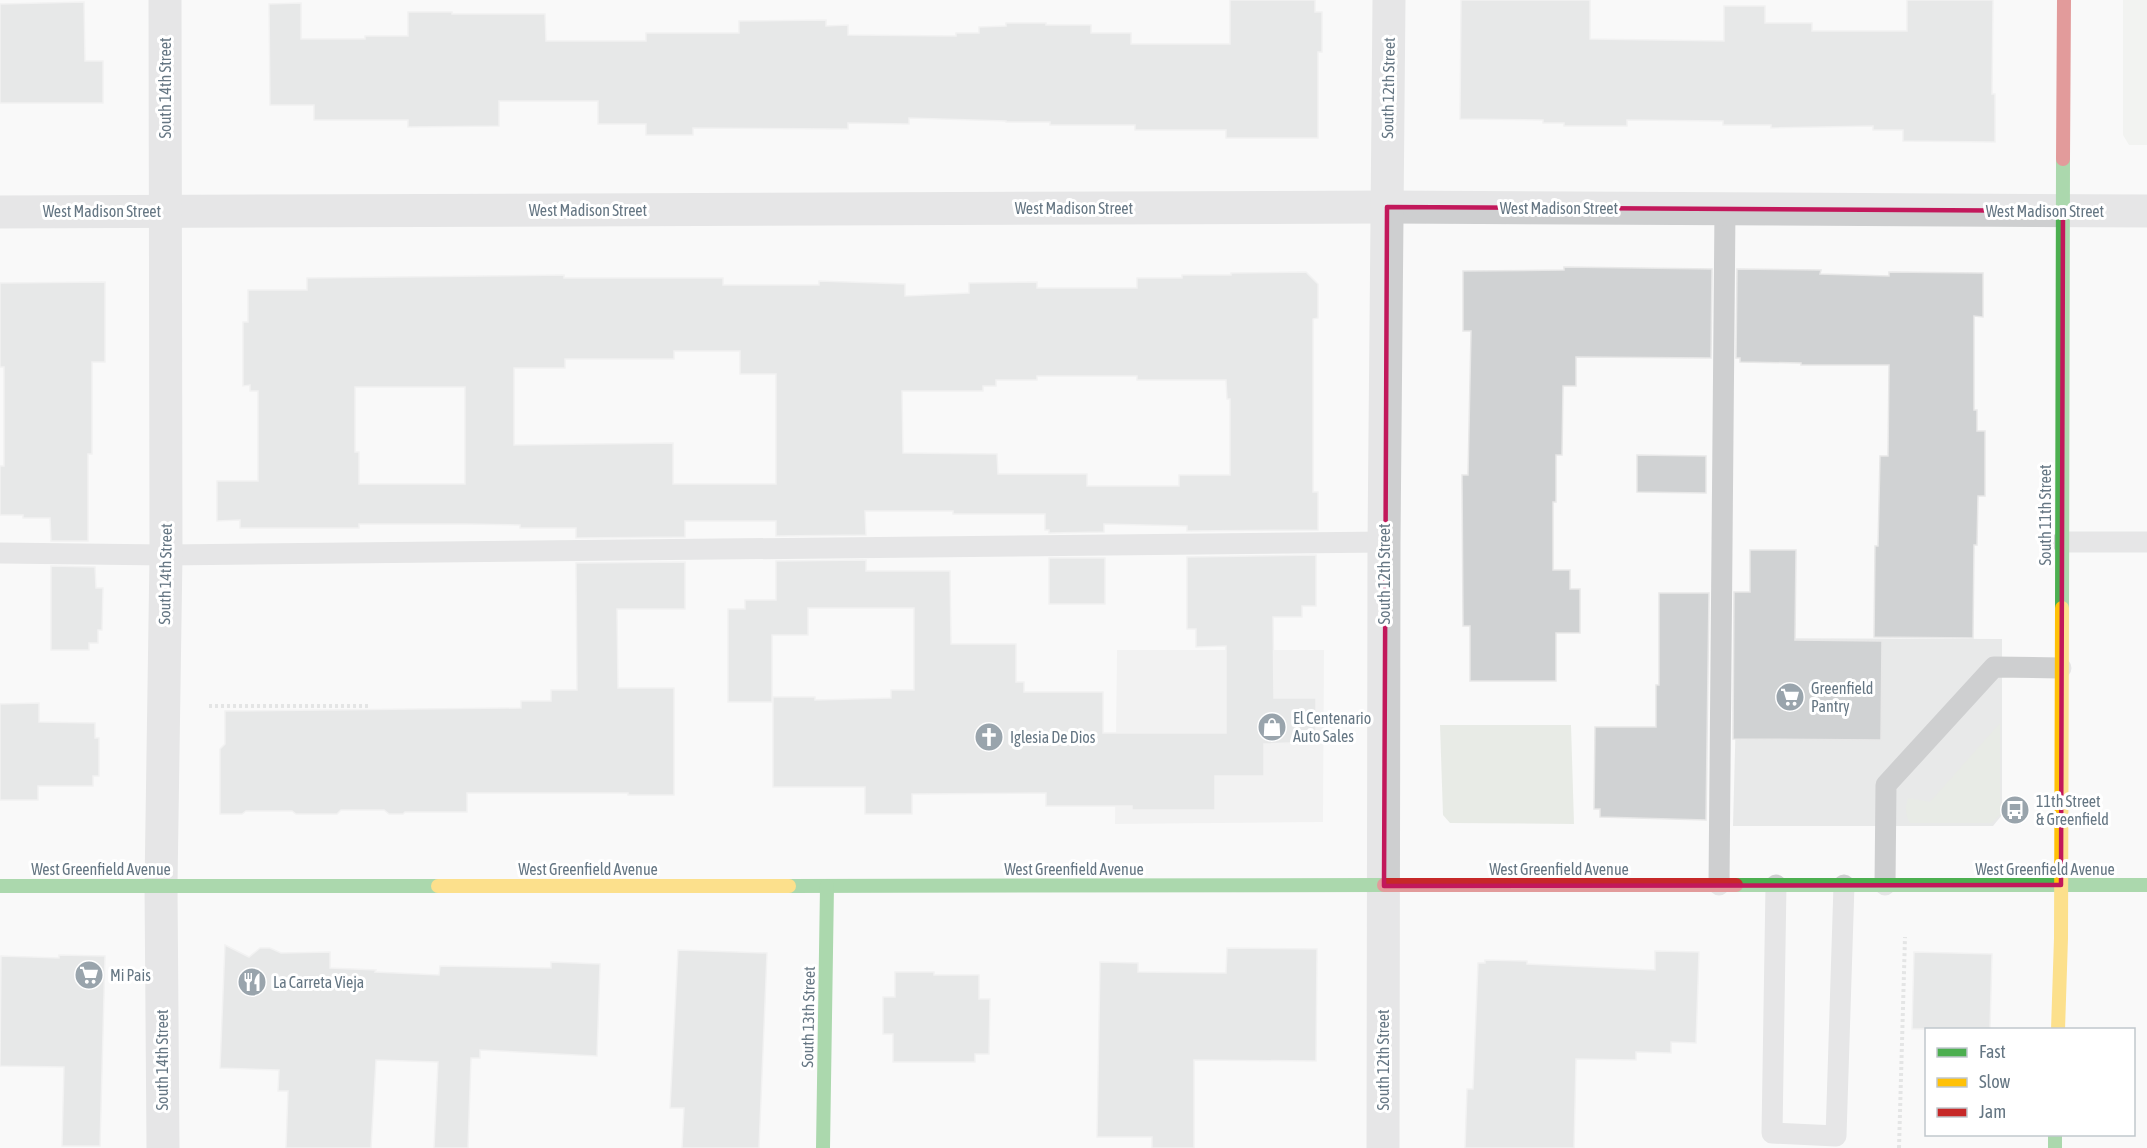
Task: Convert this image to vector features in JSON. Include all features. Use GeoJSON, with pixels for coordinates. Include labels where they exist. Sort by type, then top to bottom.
{"type":"FeatureCollection","features":[{"type":"Feature","properties":{"kind":"main road","name":"South 11th Street"},"geometry":{"type":"LineString","coordinates":[[2058,1028],[2061,885],[2064,0]]}},
{"type":"Feature","properties":{"kind":"main road","name":"West Greenfield Avenue"},"geometry":{"type":"LineString","coordinates":[[0,886],[2147,885]]}},
{"type":"Feature","properties":{"kind":"main road","name":"South 13th Street"},"geometry":{"type":"LineString","coordinates":[[823,1148],[826,886]]}},
{"type":"Feature","properties":{"kind":"street","name":"South 14th Street"},"geometry":{"type":"LineString","coordinates":[[163,1148],[161,886],[166,555],[165,0]]}},
{"type":"Feature","properties":{"kind":"street","name":"South 12th Street"},"geometry":{"type":"LineString","coordinates":[[1383,1148],[1384,542],[1389,0]]}},
{"type":"Feature","properties":{"kind":"street","name":"West Madison Street"},"geometry":{"type":"LineString","coordinates":[[0,212],[1387,207],[2147,212]]}},
{"type":"Feature","properties":{"kind":"lane"},"geometry":{"type":"LineString","coordinates":[[1719,885],[1725,209]]}},
{"type":"Feature","properties":{"kind":"lane"},"geometry":{"type":"LineString","coordinates":[[0,553],[166,555],[1384,542]]}},
{"type":"Feature","properties":{"kind":"lane"},"geometry":{"type":"LineString","coordinates":[[2062,542],[2147,542]]}},
{"type":"Feature","properties":{"kind":"lane"},"geometry":{"type":"LineString","coordinates":[[1885,885],[1887,785],[1994,667],[2061,668]]}},
{"type":"Feature","properties":{"kind":"lane"},"geometry":{"type":"LineString","coordinates":[[1776,885],[1772,1132],[1836,1137],[1844,885]]}},
{"type":"Feature","properties":{"kind":"path"},"geometry":{"type":"LineString","coordinates":[[208,706],[368,706]]}},
{"type":"Feature","properties":{"kind":"path"},"geometry":{"type":"LineString","coordinates":[[1899,1148],[1905,937]]}},
{"type":"Feature","properties":{"kind":"highlighted area"},"geometry":{"type":"Polygon","coordinates":[[[1387,207],[2063,211],[2061,885],[1384,886],[1387,207]]]}},
{"type":"Feature","properties":{"kind":"shaded area"},"geometry":{"type":"Polygon","coordinates":[[[2123,0],[2147,0],[2147,145],[2129,145],[2123,135],[2123,0]]]}},
{"type":"Feature","properties":{"kind":"shaded area"},"geometry":{"type":"Polygon","coordinates":[[[1738,638],[2002,639],[2002,815],[1993,826],[1733,826],[1738,638]]]}},
{"type":"Feature","properties":{"kind":"shaded area"},"geometry":{"type":"Polygon","coordinates":[[[1117,650],[1324,650],[1323,822],[1115,824],[1117,650]]]}},
{"type":"Feature","properties":{"kind":"shaded area"},"geometry":{"type":"Polygon","coordinates":[[[2000,723],[2000,815],[1991,823],[1910,823],[1906,811],[1908,798],[1930,802],[2000,723]]]}},
{"type":"Feature","properties":{"kind":"shaded area"},"geometry":{"type":"Polygon","coordinates":[[[1440,725],[1571,725],[1574,824],[1450,823],[1443,815],[1440,725]]]}},
{"type":"Feature","properties":{"kind":"building"},"geometry":{"type":"Polygon","coordinates":[[[1230,0],[1315,0],[1315,12],[1322,12],[1322,52],[1318,52],[1318,138],[1226,138],[1226,130],[1135,130],[1135,125],[1050,125],[1050,122],[909,118],[909,124],[848,123],[848,129],[693,128],[693,135],[646,135],[646,124],[598,124],[598,101],[499,101],[499,126],[408,127],[408,120],[314,120],[314,105],[270,105],[269,4],[301,3],[301,39],[408,36],[408,12],[452,12],[452,14],[545,14],[546,41],[646,41],[646,33],[739,33],[739,21],[826,20],[826,26],[848,25],[848,35],[956,36],[956,33],[979,33],[979,27],[1006,26],[1006,23],[1046,23],[1046,25],[1091,25],[1091,33],[1131,33],[1131,44],[1230,44],[1230,0]]]}},
{"type":"Feature","properties":{"kind":"building"},"geometry":{"type":"Polygon","coordinates":[[[1461,0],[1590,0],[1590,39],[1724,41],[1724,6],[1765,6],[1765,23],[1812,23],[1812,31],[1907,31],[1907,0],[1993,0],[1992,94],[1995,94],[1995,142],[1903,141],[1903,130],[1873,130],[1873,126],[1771,128],[1771,125],[1723,125],[1723,121],[1627,120],[1627,126],[1564,126],[1564,123],[1543,123],[1543,120],[1460,119],[1461,0]]]}},
{"type":"Feature","properties":{"kind":"building"},"geometry":{"type":"Polygon","coordinates":[[[84,2],[85,61],[103,61],[103,103],[0,103],[0,4],[84,2]]]}},
{"type":"Feature","properties":{"kind":"building"},"geometry":{"type":"Polygon","coordinates":[[[1564,267],[1712,269],[1711,358],[1576,357],[1576,386],[1563,386],[1562,455],[1556,455],[1556,502],[1553,502],[1553,570],[1570,570],[1570,589],[1580,589],[1580,633],[1556,633],[1556,681],[1470,681],[1470,626],[1463,626],[1462,475],[1468,475],[1471,331],[1463,331],[1463,271],[1564,270],[1564,267]]]}},
{"type":"Feature","properties":{"kind":"building"},"geometry":{"type":"Polygon","coordinates":[[[1737,269],[1821,270],[1820,274],[1889,276],[1889,272],[1983,273],[1983,317],[1974,316],[1974,410],[1977,410],[1977,431],[1985,431],[1985,496],[1978,496],[1977,545],[1974,545],[1973,638],[1874,637],[1875,546],[1878,546],[1880,456],[1888,456],[1889,365],[1740,362],[1740,358],[1736,358],[1737,269]]]}},
{"type":"Feature","properties":{"kind":"building"},"geometry":{"type":"Polygon","coordinates":[[[1306,272],[1318,284],[1318,318],[1313,319],[1313,492],[1318,492],[1318,530],[1187,531],[1187,526],[1104,524],[1104,532],[1049,533],[1049,530],[1045,530],[1045,514],[953,514],[953,511],[865,511],[866,535],[776,536],[776,521],[685,521],[685,537],[576,538],[576,528],[520,528],[520,525],[359,524],[359,528],[240,528],[240,520],[217,521],[217,481],[258,481],[258,391],[250,391],[250,385],[243,386],[243,322],[248,322],[248,290],[307,290],[307,278],[564,275],[564,278],[723,278],[723,285],[819,285],[819,281],[905,284],[905,296],[969,293],[969,283],[1037,282],[1037,288],[1137,288],[1137,278],[1182,278],[1182,275],[1231,275],[1231,273],[1306,272]],[[674,351],[674,359],[565,359],[565,368],[514,368],[514,445],[673,443],[673,484],[776,484],[776,374],[740,374],[740,351],[674,351]],[[1037,376],[1037,380],[996,380],[996,386],[983,386],[983,391],[902,391],[903,453],[997,454],[998,474],[1087,474],[1087,486],[1179,486],[1179,475],[1230,475],[1230,399],[1227,399],[1226,380],[1137,380],[1137,376],[1037,376]],[[355,387],[355,452],[359,452],[359,484],[465,484],[465,387],[355,387]]]}},
{"type":"Feature","properties":{"kind":"building"},"geometry":{"type":"Polygon","coordinates":[[[105,282],[105,362],[92,362],[92,454],[88,454],[88,541],[51,541],[50,518],[0,515],[0,466],[4,466],[4,367],[0,367],[0,283],[105,282]]]}},
{"type":"Feature","properties":{"kind":"building"},"geometry":{"type":"Polygon","coordinates":[[[1637,455],[1706,456],[1706,493],[1637,492],[1637,455]]]}},
{"type":"Feature","properties":{"kind":"building"},"geometry":{"type":"Polygon","coordinates":[[[1750,550],[1796,550],[1795,640],[1882,641],[1881,740],[1733,739],[1734,592],[1750,592],[1750,550]]]}},
{"type":"Feature","properties":{"kind":"building"},"geometry":{"type":"Polygon","coordinates":[[[1316,555],[1316,606],[1302,606],[1302,617],[1273,617],[1274,698],[1316,698],[1316,742],[1264,744],[1264,776],[1215,776],[1215,810],[1132,810],[1132,806],[1046,806],[1046,793],[912,794],[912,814],[865,814],[865,787],[773,787],[773,697],[815,697],[815,700],[891,698],[891,690],[914,690],[914,608],[808,608],[808,635],[772,635],[772,702],[728,702],[728,609],[745,609],[745,600],[776,600],[776,561],[866,560],[866,571],[950,571],[951,644],[1016,644],[1016,682],[1024,682],[1024,692],[1103,692],[1103,733],[1226,733],[1226,646],[1196,647],[1196,629],[1187,629],[1187,557],[1316,555]]]}},
{"type":"Feature","properties":{"kind":"building"},"geometry":{"type":"Polygon","coordinates":[[[1049,558],[1105,558],[1105,604],[1049,604],[1049,558]]]}},
{"type":"Feature","properties":{"kind":"building"},"geometry":{"type":"Polygon","coordinates":[[[685,562],[685,609],[617,609],[618,688],[674,688],[674,795],[467,793],[467,812],[389,814],[384,810],[341,810],[337,814],[246,811],[242,814],[220,814],[220,749],[225,744],[225,711],[521,708],[521,701],[551,701],[551,690],[577,690],[576,563],[685,562]]]}},
{"type":"Feature","properties":{"kind":"building"},"geometry":{"type":"Polygon","coordinates":[[[51,566],[95,567],[96,588],[103,588],[102,630],[98,630],[98,643],[89,643],[89,650],[51,650],[51,566]]]}},
{"type":"Feature","properties":{"kind":"building"},"geometry":{"type":"Polygon","coordinates":[[[1659,593],[1709,593],[1706,820],[1600,817],[1600,809],[1594,809],[1595,727],[1656,727],[1656,685],[1659,685],[1659,593]]]}},
{"type":"Feature","properties":{"kind":"building"},"geometry":{"type":"Polygon","coordinates":[[[39,703],[39,722],[95,723],[95,738],[99,738],[99,776],[93,776],[93,786],[38,786],[38,800],[0,800],[0,704],[39,703]]]}},
{"type":"Feature","properties":{"kind":"building"},"geometry":{"type":"Polygon","coordinates":[[[225,945],[249,957],[260,948],[270,948],[281,953],[330,952],[330,968],[376,970],[375,972],[439,975],[440,966],[551,968],[551,962],[600,964],[597,1056],[480,1050],[480,1058],[471,1058],[468,1148],[434,1148],[438,1062],[376,1060],[371,1148],[286,1148],[288,1091],[278,1091],[279,1070],[220,1068],[225,945]]]}},
{"type":"Feature","properties":{"kind":"building"},"geometry":{"type":"Polygon","coordinates":[[[1227,948],[1317,949],[1316,1061],[1194,1060],[1194,1148],[1152,1148],[1152,1137],[1097,1137],[1100,962],[1138,963],[1138,972],[1226,973],[1227,948]]]}},
{"type":"Feature","properties":{"kind":"building"},"geometry":{"type":"Polygon","coordinates":[[[678,950],[767,953],[759,1148],[682,1148],[684,1108],[670,1108],[678,950]]]}},
{"type":"Feature","properties":{"kind":"building"},"geometry":{"type":"Polygon","coordinates":[[[1655,951],[1699,952],[1696,1043],[1671,1042],[1671,1053],[1636,1052],[1636,1060],[1576,1059],[1574,1148],[1465,1148],[1467,1089],[1473,1089],[1478,963],[1485,963],[1485,960],[1527,961],[1527,964],[1655,970],[1655,951]]]}},
{"type":"Feature","properties":{"kind":"building"},"geometry":{"type":"Polygon","coordinates":[[[1914,952],[1992,954],[1990,1028],[1912,1029],[1914,952]]]}},
{"type":"Feature","properties":{"kind":"building"},"geometry":{"type":"Polygon","coordinates":[[[59,955],[105,956],[100,1146],[62,1146],[64,1067],[0,1066],[1,956],[59,958],[59,955]]]}},
{"type":"Feature","properties":{"kind":"building"},"geometry":{"type":"Polygon","coordinates":[[[895,972],[979,975],[979,999],[990,999],[989,1054],[975,1054],[975,1062],[893,1062],[893,1034],[883,1034],[883,997],[895,997],[895,972]]]}},
{"type":"Feature","properties":{"kind":"traffic: fast"},"geometry":{"type":"LineString","coordinates":[[2062,608],[2063,159]]}},
{"type":"Feature","properties":{"kind":"traffic: fast"},"geometry":{"type":"LineString","coordinates":[[789,886],[1384,885]]}},
{"type":"Feature","properties":{"kind":"traffic: fast"},"geometry":{"type":"LineString","coordinates":[[1736,885],[2147,885]]}},
{"type":"Feature","properties":{"kind":"traffic: fast"},"geometry":{"type":"LineString","coordinates":[[0,886],[438,886]]}},
{"type":"Feature","properties":{"kind":"traffic: fast"},"geometry":{"type":"LineString","coordinates":[[823,1148],[827,886]]}},
{"type":"Feature","properties":{"kind":"traffic: fast"},"geometry":{"type":"LineString","coordinates":[[2055,1136],[2055,1148]]}},
{"type":"Feature","properties":{"kind":"traffic: slow"},"geometry":{"type":"LineString","coordinates":[[2058,1028],[2061,938],[2062,608]]}},
{"type":"Feature","properties":{"kind":"traffic: slow"},"geometry":{"type":"LineString","coordinates":[[438,886],[789,886]]}},
{"type":"Feature","properties":{"kind":"traffic: jam"},"geometry":{"type":"LineString","coordinates":[[2063,159],[2064,0]]}},
{"type":"Feature","properties":{"kind":"traffic: jam"},"geometry":{"type":"LineString","coordinates":[[1384,885],[1736,885]]}},
{"type":"Feature","properties":{"kind":"place","name":"Greenfield Pantry"},"geometry":{"type":"Point","coordinates":[1790,697]}},
{"type":"Feature","properties":{"kind":"place","name":"El Centenario Auto Sales"},"geometry":{"type":"Point","coordinates":[1272,727]}},
{"type":"Feature","properties":{"kind":"place","name":"Iglesia De Dios"},"geometry":{"type":"Point","coordinates":[989,737]}},
{"type":"Feature","properties":{"kind":"place","name":"11th Street & Greenfield"},"geometry":{"type":"Point","coordinates":[2015,810]}},
{"type":"Feature","properties":{"kind":"place","name":"Mi Pais"},"geometry":{"type":"Point","coordinates":[89,975]}},
{"type":"Feature","properties":{"kind":"place","name":"La Carreta Vieja"},"geometry":{"type":"Point","coordinates":[252,982]}}]}
